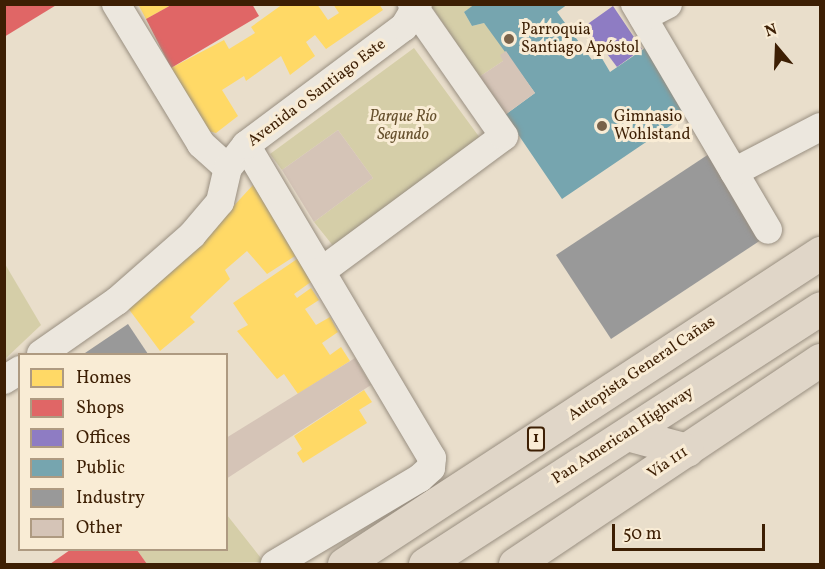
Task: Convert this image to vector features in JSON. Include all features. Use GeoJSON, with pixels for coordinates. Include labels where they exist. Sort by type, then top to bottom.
{"type":"FeatureCollection","features":[{"type":"Feature","properties":{"kind":"main road","name":"Autopista General Cañas"},"geometry":{"type":"LineString","coordinates":[[345,564],[820,253]]}},
{"type":"Feature","properties":{"kind":"main road","name":"Pan American Highway"},"geometry":{"type":"LineString","coordinates":[[425,564],[820,308]]}},
{"type":"Feature","properties":{"kind":"main road","name":"Vía 111"},"geometry":{"type":"LineString","coordinates":[[515,564],[820,360]]}},
{"type":"Feature","properties":{"kind":"main road"},"geometry":{"type":"LineString","coordinates":[[627,434],[687,450]]}},
{"type":"Feature","properties":{"kind":"street"},"geometry":{"type":"LineString","coordinates":[[116,4],[201,144],[228,168]]}},
{"type":"Feature","properties":{"kind":"street"},"geometry":{"type":"LineString","coordinates":[[668,4],[639,11],[768,230]]}},
{"type":"Feature","properties":{"kind":"street"},"geometry":{"type":"LineString","coordinates":[[323,270],[504,136],[415,5]]}},
{"type":"Feature","properties":{"kind":"street","name":"Avenida 0 Santiago Este"},"geometry":{"type":"LineString","coordinates":[[42,353],[117,301],[192,235],[220,202],[228,168],[246,145],[404,27],[415,5]]}},
{"type":"Feature","properties":{"kind":"street"},"geometry":{"type":"LineString","coordinates":[[734,172],[820,126]]}},
{"type":"Feature","properties":{"kind":"street"},"geometry":{"type":"LineString","coordinates":[[246,145],[323,270],[432,458],[431,468],[420,478],[275,564]]}},
{"type":"Feature","properties":{"kind":"street"},"geometry":{"type":"LineString","coordinates":[[4,380],[18,371]]}},
{"type":"Feature","properties":{"kind":"green space"},"geometry":{"type":"Polygon","coordinates":[[[435,5],[475,5],[464,12],[472,26],[484,23],[506,51],[503,61],[479,77],[432,7],[435,5]]]}},
{"type":"Feature","properties":{"kind":"green space","name":"Parque Río Segundo"},"geometry":{"type":"Polygon","coordinates":[[[414,48],[480,138],[334,247],[314,222],[373,178],[338,130],[282,170],[270,154],[414,48]]]}},
{"type":"Feature","properties":{"kind":"green space"},"geometry":{"type":"Polygon","coordinates":[[[4,264],[41,325],[5,359],[4,264]]]}},
{"type":"Feature","properties":{"kind":"green space"},"geometry":{"type":"Polygon","coordinates":[[[228,516],[264,562],[147,564],[138,551],[228,551],[228,516]]]}},
{"type":"Feature","properties":{"kind":"building: Homes"},"geometry":{"type":"Polygon","coordinates":[[[138,4],[173,4],[146,19],[138,4]]]}},
{"type":"Feature","properties":{"kind":"building: Homes"},"geometry":{"type":"Polygon","coordinates":[[[283,4],[317,4],[328,20],[339,13],[333,4],[379,4],[383,10],[326,49],[315,35],[306,42],[315,56],[290,75],[281,56],[246,81],[244,76],[222,90],[238,116],[216,133],[208,131],[171,68],[224,40],[229,49],[255,33],[251,27],[283,4]]]}},
{"type":"Feature","properties":{"kind":"building: Homes"},"geometry":{"type":"Polygon","coordinates":[[[253,185],[288,235],[295,256],[267,274],[247,251],[225,270],[230,279],[190,317],[195,322],[160,351],[125,304],[218,223],[253,185]]]}},
{"type":"Feature","properties":{"kind":"building: Homes"},"geometry":{"type":"Polygon","coordinates":[[[300,257],[315,279],[294,294],[297,298],[311,288],[319,300],[305,309],[316,325],[330,317],[338,332],[322,343],[330,355],[341,347],[350,361],[298,394],[284,374],[277,379],[237,331],[248,325],[233,303],[300,257]]]}},
{"type":"Feature","properties":{"kind":"building: Homes"},"geometry":{"type":"Polygon","coordinates":[[[364,390],[372,402],[359,410],[367,423],[303,463],[297,453],[302,449],[294,436],[364,390]]]}},
{"type":"Feature","properties":{"kind":"building: Shops"},"geometry":{"type":"Polygon","coordinates":[[[4,4],[58,4],[4,37],[4,4]]]}},
{"type":"Feature","properties":{"kind":"building: Shops"},"geometry":{"type":"Polygon","coordinates":[[[173,4],[252,4],[259,16],[171,68],[146,19],[173,4]]]}},
{"type":"Feature","properties":{"kind":"building: Shops"},"geometry":{"type":"Polygon","coordinates":[[[69,551],[138,551],[147,564],[50,564],[69,551]]]}},
{"type":"Feature","properties":{"kind":"building: Offices"},"geometry":{"type":"Polygon","coordinates":[[[613,6],[642,49],[617,67],[602,47],[598,51],[582,28],[613,6]]]}},
{"type":"Feature","properties":{"kind":"building: Public"},"geometry":{"type":"Polygon","coordinates":[[[475,4],[568,4],[557,12],[592,60],[600,55],[610,72],[645,48],[686,115],[562,199],[505,115],[535,93],[484,23],[472,26],[464,12],[475,4]]]}},
{"type":"Feature","properties":{"kind":"building: Industry"},"geometry":{"type":"Polygon","coordinates":[[[709,154],[764,238],[611,339],[556,255],[709,154]]]}},
{"type":"Feature","properties":{"kind":"building: Industry"},"geometry":{"type":"Polygon","coordinates":[[[128,324],[147,353],[85,353],[128,324]]]}},
{"type":"Feature","properties":{"kind":"building: Other"},"geometry":{"type":"Polygon","coordinates":[[[506,51],[535,93],[505,115],[479,77],[503,61],[500,55],[506,51]]]}},
{"type":"Feature","properties":{"kind":"building: Other"},"geometry":{"type":"Polygon","coordinates":[[[338,130],[373,178],[314,222],[282,170],[338,130]]]}},
{"type":"Feature","properties":{"kind":"building: Other"},"geometry":{"type":"Polygon","coordinates":[[[355,358],[371,385],[228,478],[228,437],[355,358]]]}},
{"type":"Feature","properties":{"kind":"place","name":"Parroquia Santiago Apóstol"},"geometry":{"type":"Point","coordinates":[509,39]}},
{"type":"Feature","properties":{"kind":"place","name":"Gimnasio Wohlstand"},"geometry":{"type":"Point","coordinates":[602,126]}}]}
